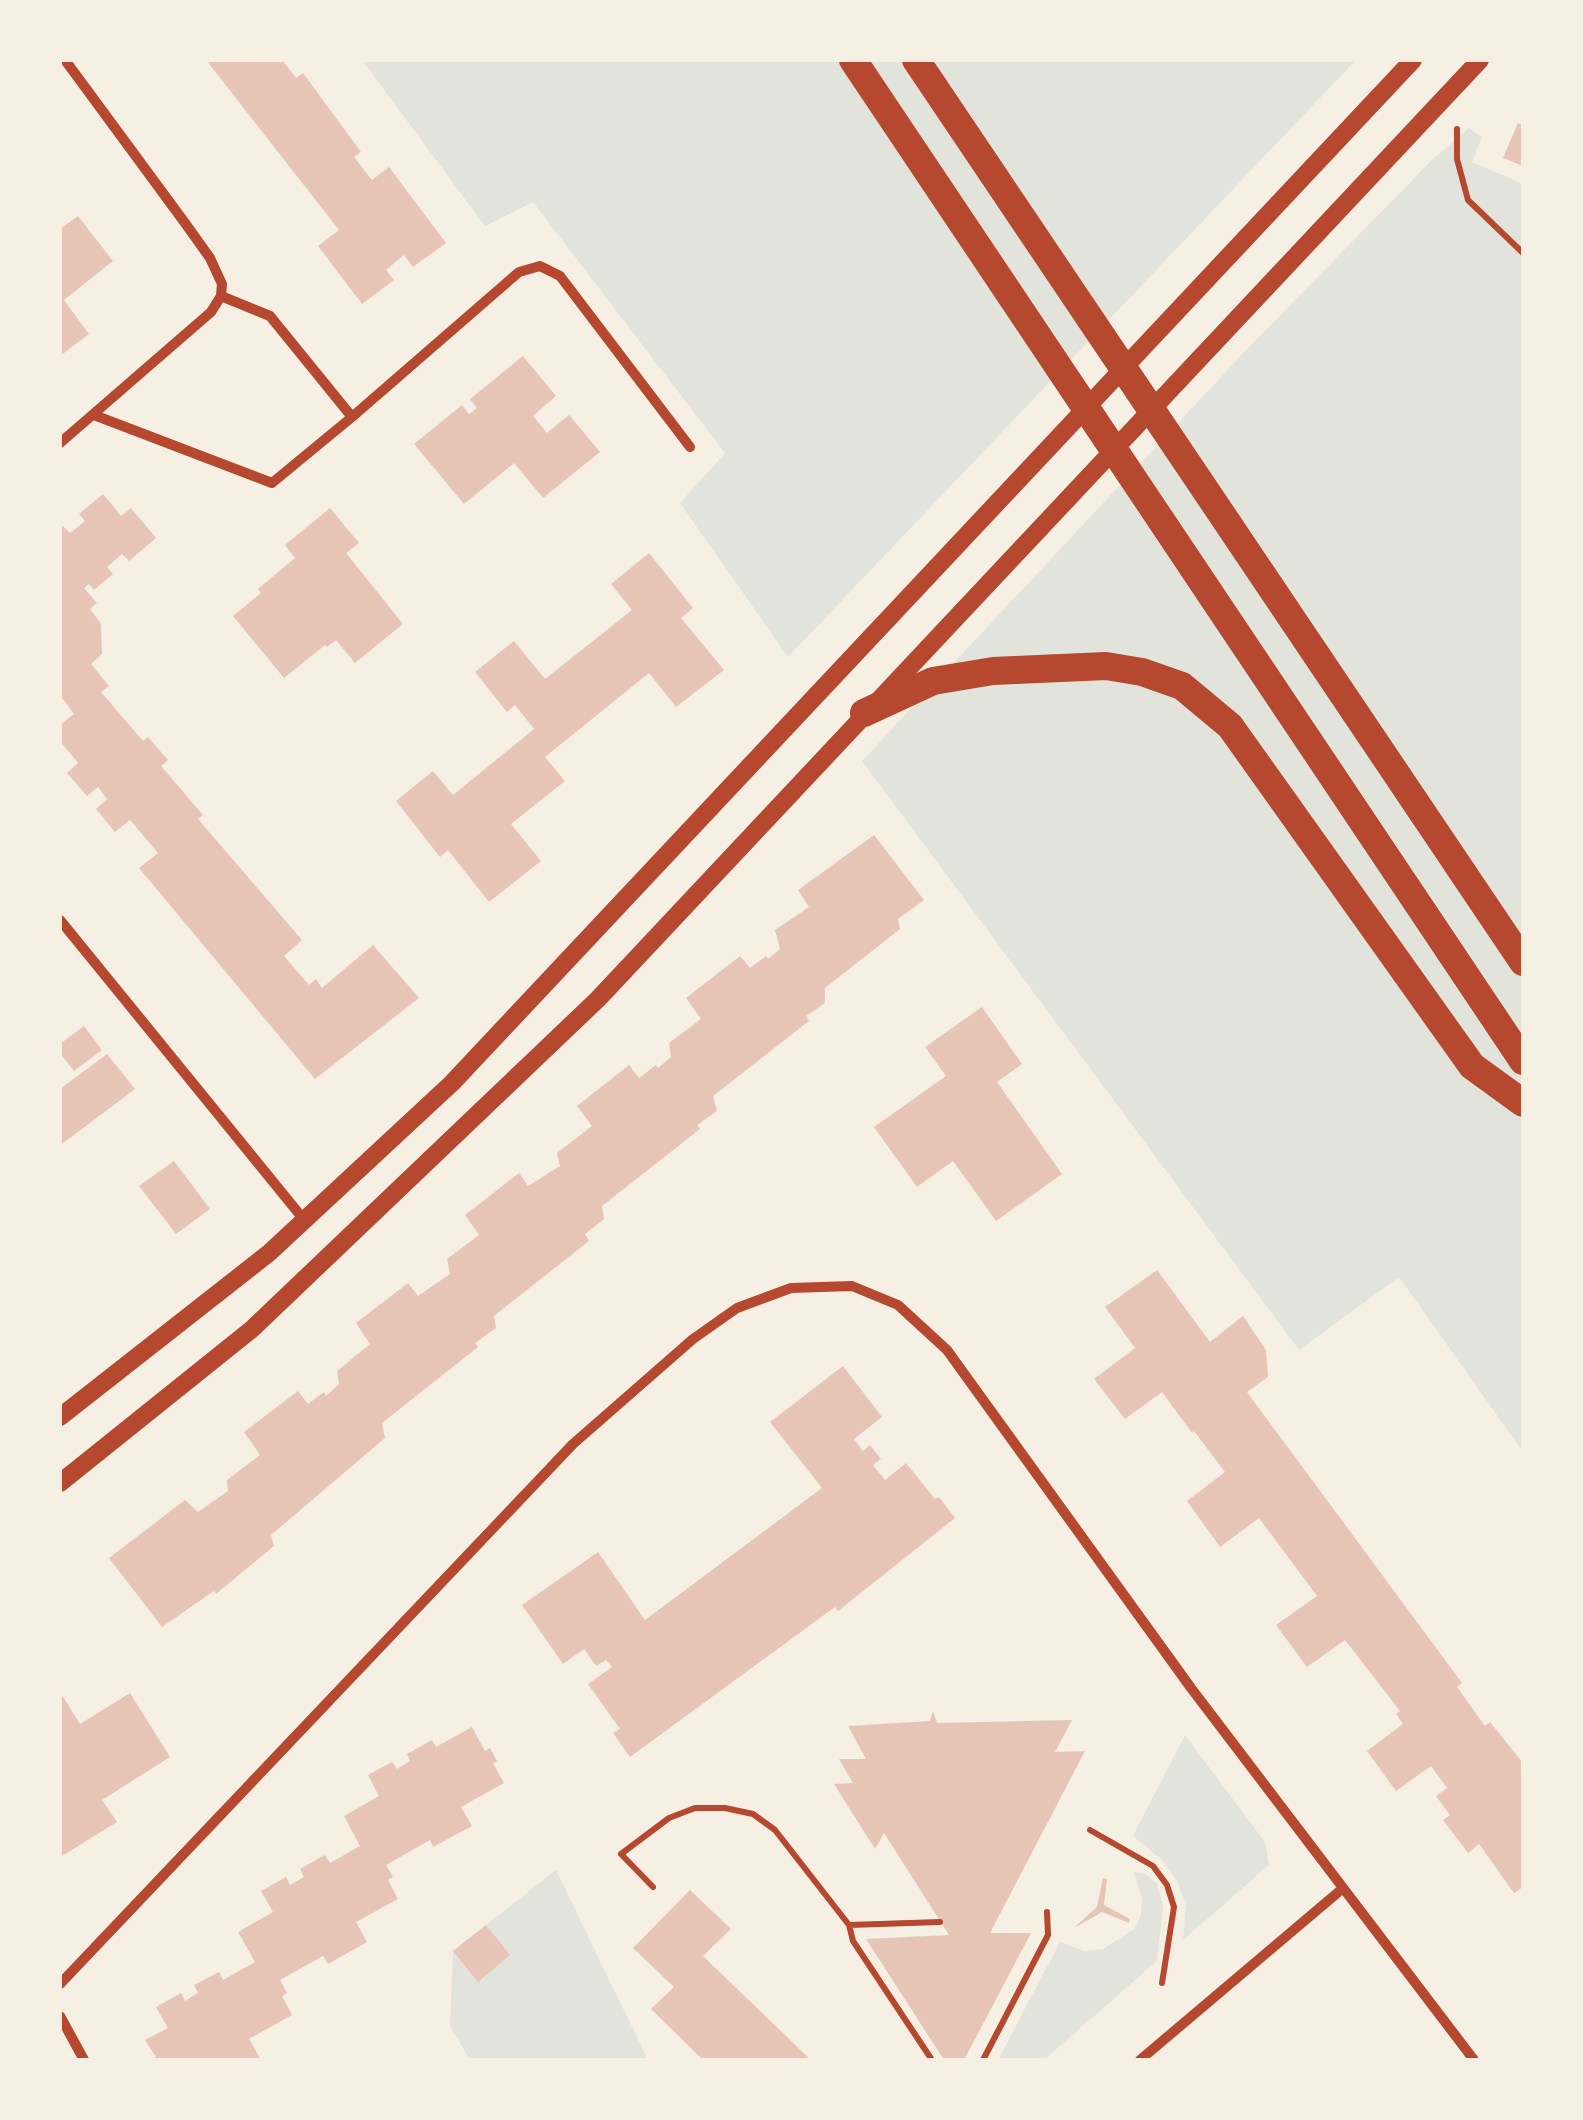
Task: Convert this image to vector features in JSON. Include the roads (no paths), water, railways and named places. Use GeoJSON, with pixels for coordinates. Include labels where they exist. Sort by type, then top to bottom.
{"type":"FeatureCollection","features":[{"type":"Feature","properties":{"kind":"highway"},"geometry":{"type":"LineString","coordinates":[[853,60],[1523,1061]]}},
{"type":"Feature","properties":{"kind":"highway"},"geometry":{"type":"LineString","coordinates":[[916,60],[1523,962]]}},
{"type":"Feature","properties":{"kind":"highway"},"geometry":{"type":"LineString","coordinates":[[864,713],[933,682],[959,675],[1106,666],[1142,672],[1182,686],[1230,726],[1472,1066],[1523,1103]]}},
{"type":"Feature","properties":{"kind":"street"},"geometry":{"type":"LineString","coordinates":[[60,443],[212,312],[221,296],[222,284],[210,258],[65,60]]}},
{"type":"Feature","properties":{"kind":"street"},"geometry":{"type":"LineString","coordinates":[[60,1417],[304,1222],[452,1083],[1412,60]]}},
{"type":"Feature","properties":{"kind":"street"},"geometry":{"type":"LineString","coordinates":[[60,1483],[252,1329],[598,999],[1480,60]]}},
{"type":"Feature","properties":{"kind":"street"},"geometry":{"type":"LineString","coordinates":[[94,415],[272,483],[520,272],[540,266],[560,276],[690,446]]}},
{"type":"Feature","properties":{"kind":"street"},"geometry":{"type":"LineString","coordinates":[[221,296],[270,316],[352,417]]}},
{"type":"Feature","properties":{"kind":"street"},"geometry":{"type":"LineString","coordinates":[[60,920],[304,1222]]}},
{"type":"Feature","properties":{"kind":"street"},"geometry":{"type":"LineString","coordinates":[[60,1984],[588,1430],[693,1338],[737,1308],[791,1288],[852,1286],[898,1306],[947,1350],[1191,1688],[1474,2060]]}},
{"type":"Feature","properties":{"kind":"street"},"geometry":{"type":"LineString","coordinates":[[1140,2060],[1342,1889]]}},
{"type":"Feature","properties":{"kind":"street"},"geometry":{"type":"LineString","coordinates":[[60,2016],[84,2060]]}}]}
